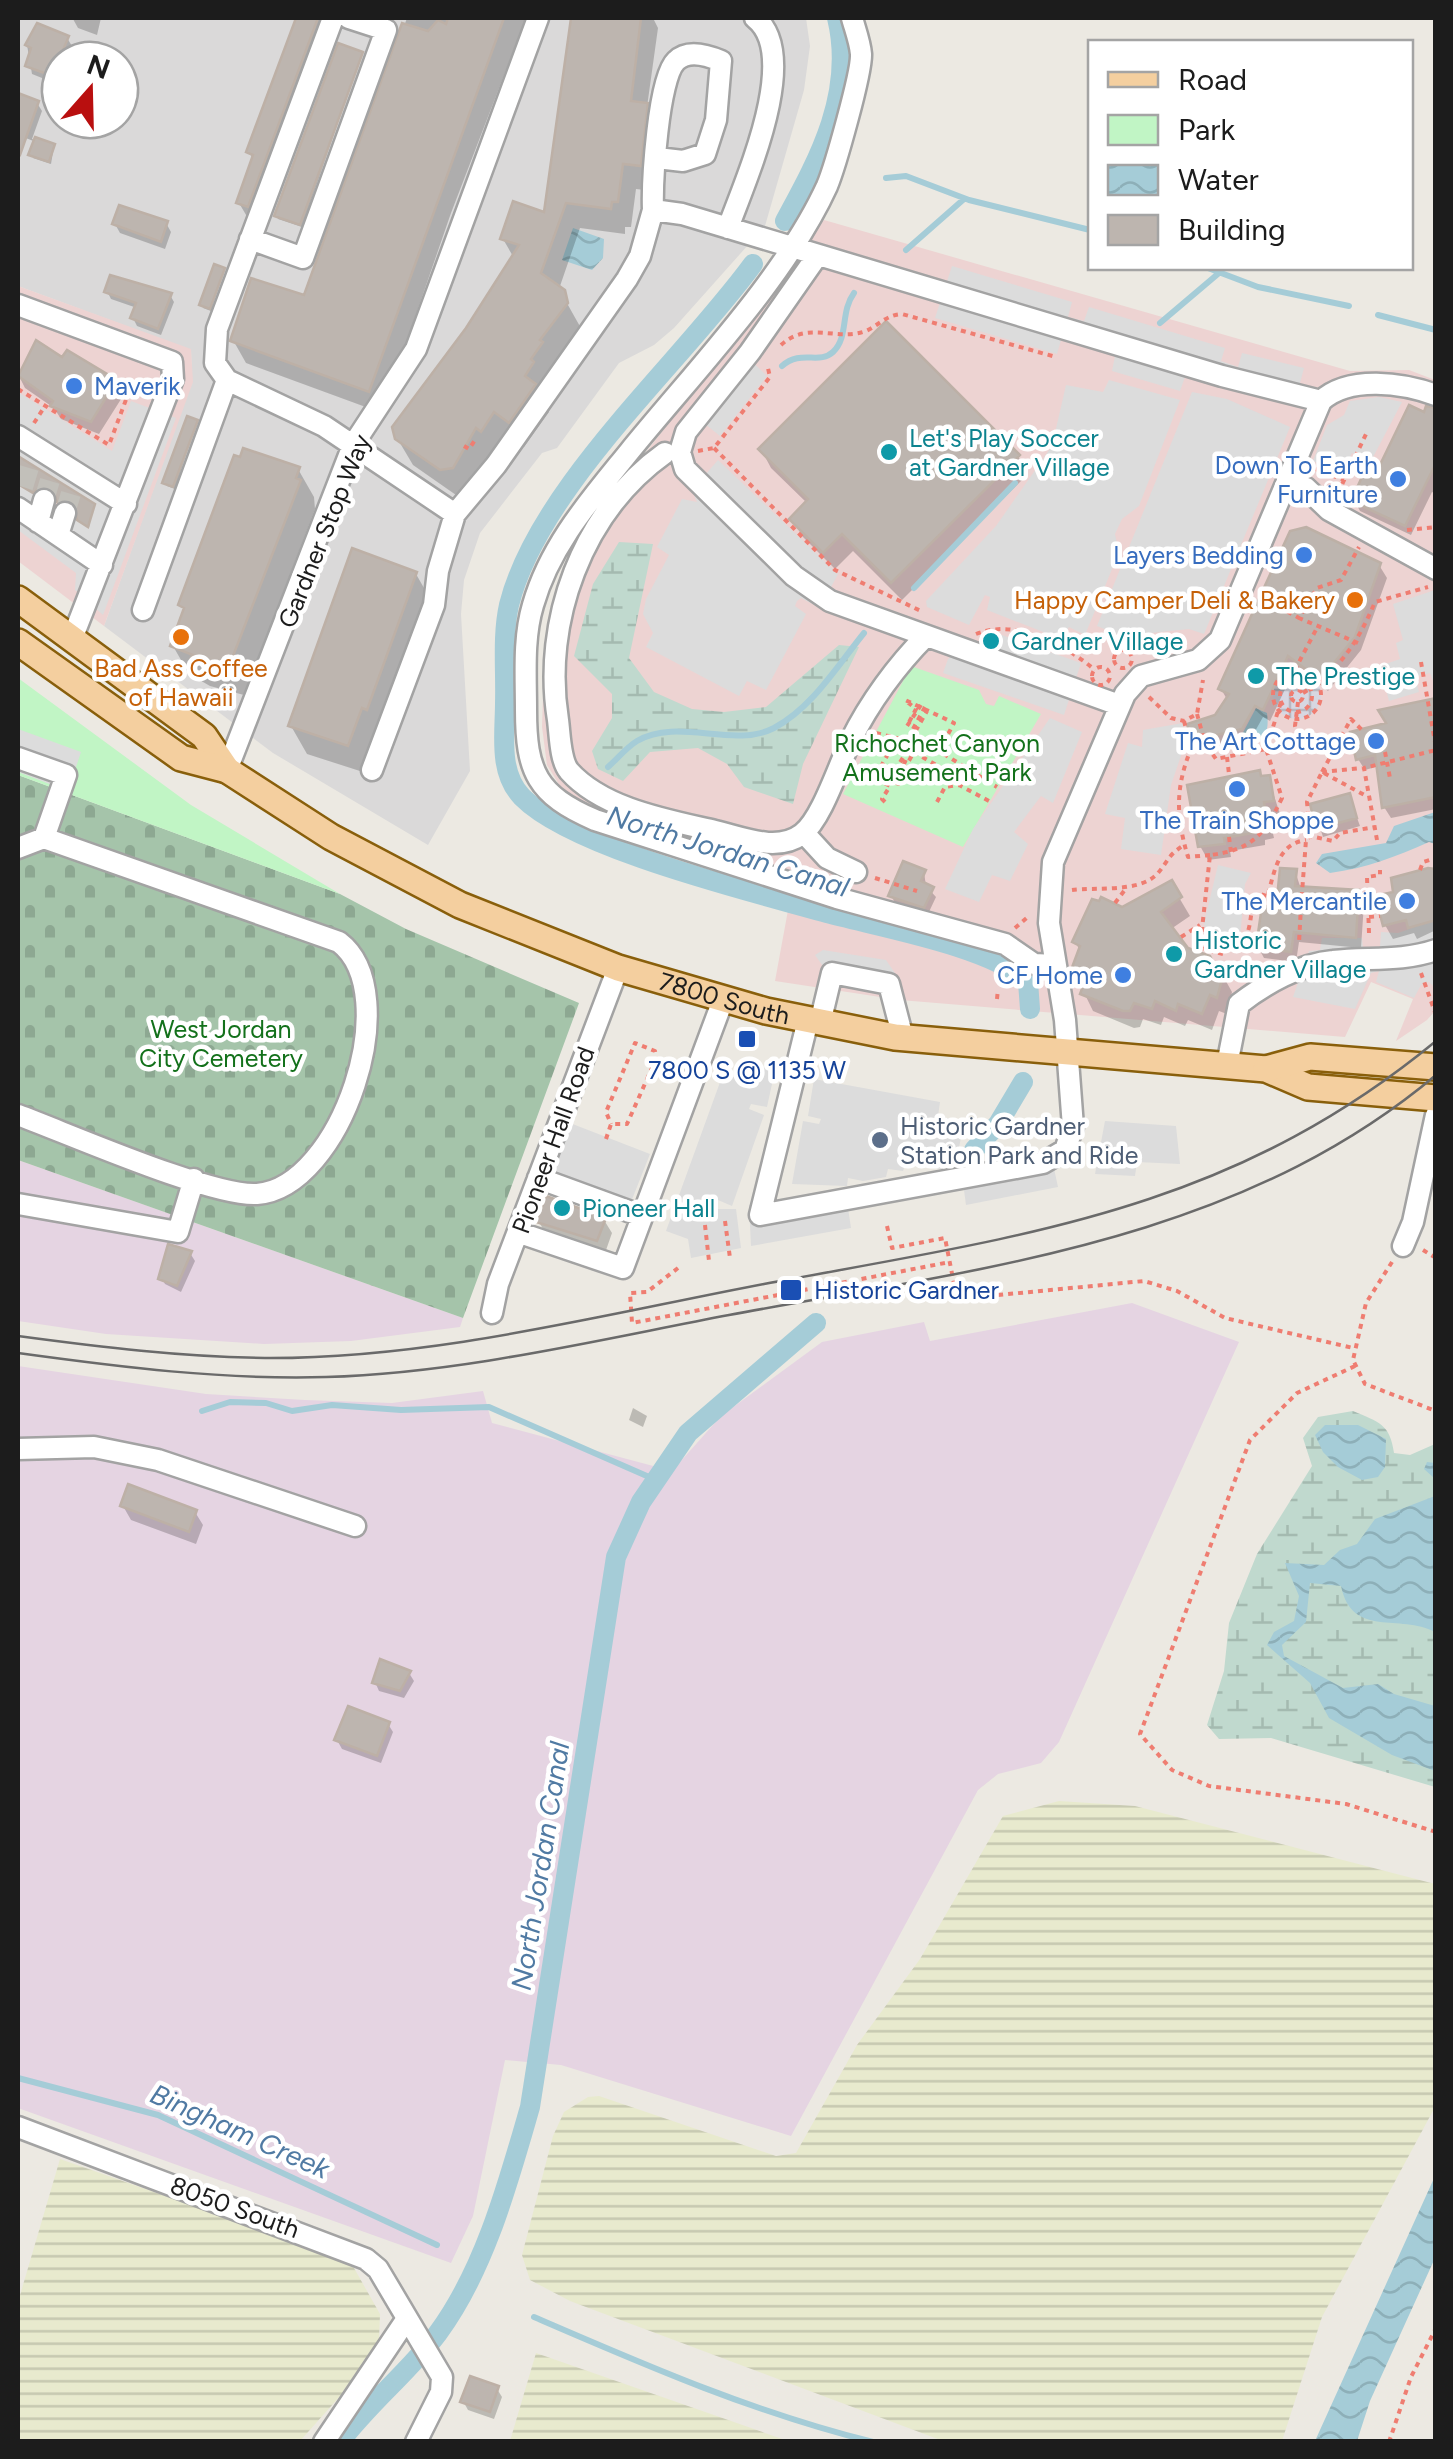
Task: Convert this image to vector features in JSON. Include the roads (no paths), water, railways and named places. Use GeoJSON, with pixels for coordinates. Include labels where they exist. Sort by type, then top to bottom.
{"type":"FeatureCollection","features":[{"type":"Feature","properties":{"kind":"main road","name":"7800 South"},"geometry":{"type":"LineString","coordinates":[[18,599],[204,736],[227,770]]}},
{"type":"Feature","properties":{"kind":"main road","name":"7800 South"},"geometry":{"type":"LineString","coordinates":[[18,642],[182,758],[227,770],[331,837],[421,886],[618,968],[723,1000],[903,1038],[1266,1069],[1308,1087],[1436,1098]]}},
{"type":"Feature","properties":{"kind":"main road","name":"7800 South"},"geometry":{"type":"LineString","coordinates":[[1266,1069],[1310,1057],[1436,1067]]}},
{"type":"Feature","properties":{"kind":"street"},"geometry":{"type":"LineString","coordinates":[[333,18],[214,342],[217,370],[228,380],[288,406],[353,445],[455,514]]}},
{"type":"Feature","properties":{"kind":"street"},"geometry":{"type":"LineString","coordinates":[[250,239],[303,258],[386,30],[349,18]]}},
{"type":"Feature","properties":{"kind":"street","name":"Gardner Stop Way"},"geometry":{"type":"LineString","coordinates":[[227,770],[353,445],[416,349],[538,18]]}},
{"type":"Feature","properties":{"kind":"street"},"geometry":{"type":"LineString","coordinates":[[728,228],[764,128],[774,50],[769,32],[755,18]]}},
{"type":"Feature","properties":{"kind":"street"},"geometry":{"type":"LineString","coordinates":[[852,18],[861,56],[828,184],[790,248],[732,326],[595,489],[553,558],[533,604],[528,630],[526,740],[534,774],[558,802],[594,820],[837,898],[999,942],[1034,964],[1055,966]]}},
{"type":"Feature","properties":{"kind":"street"},"geometry":{"type":"LineString","coordinates":[[372,770],[434,605],[438,571],[455,514],[505,452],[640,256],[653,210],[657,158],[667,74],[688,54],[721,62],[716,120],[705,154],[684,161],[657,158]]}},
{"type":"Feature","properties":{"kind":"street"},"geometry":{"type":"LineString","coordinates":[[653,210],[728,228],[1321,401]]}},
{"type":"Feature","properties":{"kind":"street"},"geometry":{"type":"LineString","coordinates":[[816,256],[750,352],[686,432],[680,446],[682,462],[806,586],[830,601],[927,625],[1119,706]]}},
{"type":"Feature","properties":{"kind":"street"},"geometry":{"type":"LineString","coordinates":[[18,305],[172,362],[173,379],[72,639]]}},
{"type":"Feature","properties":{"kind":"street"},"geometry":{"type":"LineString","coordinates":[[143,610],[228,380]]}},
{"type":"Feature","properties":{"kind":"street"},"geometry":{"type":"LineString","coordinates":[[903,1038],[889,984],[832,973],[814,1022],[760,1215],[1054,1158],[1069,1144],[1074,1126],[1047,905],[1053,862],[1119,706],[1141,676],[1198,660],[1220,640],[1321,401],[1336,391],[1374,384],[1404,386],[1436,395]]}},
{"type":"Feature","properties":{"kind":"street"},"geometry":{"type":"LineString","coordinates":[[28,449],[74,482],[126,504]]}},
{"type":"Feature","properties":{"kind":"street"},"geometry":{"type":"LineString","coordinates":[[665,453],[642,470],[590,534],[557,624],[552,679],[566,768],[593,792],[666,820],[779,845],[804,833],[860,725],[927,625]]}},
{"type":"Feature","properties":{"kind":"street"},"geometry":{"type":"LineString","coordinates":[[1287,480],[1372,532],[1434,577]]}},
{"type":"Feature","properties":{"kind":"street"},"geometry":{"type":"LineString","coordinates":[[19,500],[38,522],[102,566]]}},
{"type":"Feature","properties":{"kind":"street"},"geometry":{"type":"LineString","coordinates":[[38,522],[44,500]]}},
{"type":"Feature","properties":{"kind":"street"},"geometry":{"type":"LineString","coordinates":[[58,535],[65,513]]}},
{"type":"Feature","properties":{"kind":"street"},"geometry":{"type":"LineString","coordinates":[[18,758],[66,775],[44,838]]}},
{"type":"Feature","properties":{"kind":"street"},"geometry":{"type":"LineString","coordinates":[[804,833],[827,858],[856,872]]}},
{"type":"Feature","properties":{"kind":"street"},"geometry":{"type":"LineString","coordinates":[[18,848],[44,838],[327,937],[348,950],[360,966],[364,990],[361,1062],[354,1090],[324,1146],[293,1179],[269,1192],[242,1193],[194,1179],[27,1118],[18,1102]]}},
{"type":"Feature","properties":{"kind":"street"},"geometry":{"type":"LineString","coordinates":[[1227,1065],[1239,1004],[1254,992],[1324,962],[1426,954]]}},
{"type":"Feature","properties":{"kind":"street","name":"Pioneer Hall Road"},"geometry":{"type":"LineString","coordinates":[[492,1312],[498,1284],[618,968]]}},
{"type":"Feature","properties":{"kind":"street"},"geometry":{"type":"LineString","coordinates":[[520,1232],[624,1268],[723,1000]]}},
{"type":"Feature","properties":{"kind":"street"},"geometry":{"type":"LineString","coordinates":[[1403,1246],[1413,1222],[1436,1115]]}},
{"type":"Feature","properties":{"kind":"street"},"geometry":{"type":"LineString","coordinates":[[538,1178],[642,1216]]}},
{"type":"Feature","properties":{"kind":"street"},"geometry":{"type":"LineString","coordinates":[[18,1204],[178,1232],[194,1179]]}},
{"type":"Feature","properties":{"kind":"street"},"geometry":{"type":"LineString","coordinates":[[18,1450],[94,1447],[158,1460],[355,1526]]}},
{"type":"Feature","properties":{"kind":"street","name":"8050 South"},"geometry":{"type":"LineString","coordinates":[[18,2126],[352,2251],[378,2269],[434,2360],[442,2388],[416,2442]]}},
{"type":"Feature","properties":{"kind":"street"},"geometry":{"type":"LineString","coordinates":[[324,2442],[411,2328]]}},
{"type":"Feature","properties":{"kind":"water"},"geometry":{"type":"Polygon","coordinates":[[[573,228],[604,239],[603,258],[592,270],[562,260],[573,228]]]}},
{"type":"Feature","properties":{"kind":"water"},"geometry":{"type":"Polygon","coordinates":[[[1256,708],[1267,713],[1268,724],[1264,736],[1253,746],[1239,740],[1256,708]]]}},
{"type":"Feature","properties":{"kind":"water"},"geometry":{"type":"Polygon","coordinates":[[[1435,812],[1435,844],[1429,842],[1343,871],[1330,873],[1316,863],[1322,854],[1386,843],[1394,826],[1435,812]]]}},
{"type":"Feature","properties":{"kind":"water"},"geometry":{"type":"Polygon","coordinates":[[[1325,1425],[1358,1425],[1386,1439],[1385,1467],[1378,1477],[1362,1480],[1338,1467],[1323,1452],[1315,1435],[1325,1425]]]}},
{"type":"Feature","properties":{"kind":"water"},"geometry":{"type":"Polygon","coordinates":[[[1427,1462],[1435,1463],[1435,1496],[1434,1478],[1424,1469],[1427,1462]]]}},
{"type":"Feature","properties":{"kind":"water"},"geometry":{"type":"Polygon","coordinates":[[[1435,1496],[1435,1632],[1366,1619],[1355,1613],[1341,1586],[1310,1583],[1306,1622],[1282,1645],[1284,1656],[1343,1688],[1378,1684],[1394,1694],[1435,1706],[1435,1771],[1392,1755],[1329,1718],[1310,1683],[1267,1645],[1274,1632],[1294,1621],[1299,1596],[1285,1563],[1324,1565],[1340,1550],[1357,1544],[1375,1519],[1435,1496]]]}},
{"type":"Feature","properties":{"kind":"water"},"geometry":{"type":"Polygon","coordinates":[[[1435,2176],[1435,2258],[1370,2401],[1357,2441],[1315,2441],[1435,2176]]]}},
{"type":"Feature","properties":{"kind":"waterway","name":"North Jordan Canal"},"geometry":{"type":"LineString","coordinates":[[785,221],[822,148],[838,98],[841,45],[837,18]]}},
{"type":"Feature","properties":{"kind":"waterway"},"geometry":{"type":"LineString","coordinates":[[886,178],[906,176],[969,200],[1088,230]]}},
{"type":"Feature","properties":{"kind":"waterway"},"geometry":{"type":"LineString","coordinates":[[906,250],[964,199]]}},
{"type":"Feature","properties":{"kind":"waterway","name":"North Jordan Canal"},"geometry":{"type":"LineString","coordinates":[[753,264],[580,472],[549,516],[525,561],[509,605],[506,629],[504,740],[509,776],[522,797],[546,816],[620,850],[708,880],[932,939],[988,958],[1028,982],[1030,1009]]}},
{"type":"Feature","properties":{"kind":"waterway"},"geometry":{"type":"LineString","coordinates":[[1213,270],[1258,287],[1349,306]]}},
{"type":"Feature","properties":{"kind":"waterway"},"geometry":{"type":"LineString","coordinates":[[1160,323],[1219,273]]}},
{"type":"Feature","properties":{"kind":"waterway"},"geometry":{"type":"LineString","coordinates":[[782,366],[796,358],[822,357],[833,352],[841,339],[854,293]]}},
{"type":"Feature","properties":{"kind":"waterway"},"geometry":{"type":"LineString","coordinates":[[1378,315],[1436,330]]}},
{"type":"Feature","properties":{"kind":"waterway"},"geometry":{"type":"LineString","coordinates":[[914,588],[1015,483]]}},
{"type":"Feature","properties":{"kind":"waterway"},"geometry":{"type":"LineString","coordinates":[[608,767],[633,744],[653,734],[741,736],[774,728],[812,698],[864,633]]}},
{"type":"Feature","properties":{"kind":"waterway","name":"North Jordan Canal"},"geometry":{"type":"LineString","coordinates":[[974,1150],[998,1124],[1023,1082]]}},
{"type":"Feature","properties":{"kind":"waterway","name":"North Jordan Canal"},"geometry":{"type":"LineString","coordinates":[[340,2442],[427,2347],[455,2308],[482,2253],[513,2165],[530,2107],[616,1557],[641,1502],[688,1433],[816,1323]]}},
{"type":"Feature","properties":{"kind":"waterway"},"geometry":{"type":"LineString","coordinates":[[202,1411],[230,1402],[266,1403],[292,1411],[332,1405],[401,1410],[489,1407],[656,1480]]}},
{"type":"Feature","properties":{"kind":"waterway","name":"Bingham Creek"},"geometry":{"type":"LineString","coordinates":[[18,2078],[158,2115],[437,2245]]}},
{"type":"Feature","properties":{"kind":"waterway","name":"Bingham Creek"},"geometry":{"type":"LineString","coordinates":[[534,2317],[743,2402],[873,2442]]}},
{"type":"Feature","properties":{"kind":"tunnel"},"geometry":{"type":"LineString","coordinates":[[23,487],[30,464]]}},
{"type":"Feature","properties":{"kind":"tunnel"},"geometry":{"type":"LineString","coordinates":[[44,500],[51,477]]}},
{"type":"Feature","properties":{"kind":"tunnel"},"geometry":{"type":"LineString","coordinates":[[65,513],[72,490]]}},
{"type":"Feature","properties":{"kind":"tram line"},"geometry":{"type":"LineString","coordinates":[[18,1336],[141,1351],[234,1357],[391,1351],[516,1333],[948,1250],[1118,1209],[1199,1181],[1279,1145],[1358,1099],[1436,1041]]}},
{"type":"Feature","properties":{"kind":"tram line"},"geometry":{"type":"LineString","coordinates":[[18,1353],[210,1374],[377,1374],[529,1354],[916,1282],[1100,1241],[1190,1213],[1276,1177],[1358,1132],[1436,1075]]}},
{"type":"Feature","properties":{"kind":"place","name":"Maverik"},"geometry":{"type":"Point","coordinates":[74,386]}},
{"type":"Feature","properties":{"kind":"place","name":"Let's Play Soccer at Gardner Village"},"geometry":{"type":"Point","coordinates":[889,452]}},
{"type":"Feature","properties":{"kind":"place","name":"Down To Earth Furniture"},"geometry":{"type":"Point","coordinates":[1398,479]}},
{"type":"Feature","properties":{"kind":"place","name":"Layers Bedding"},"geometry":{"type":"Point","coordinates":[1304,555]}},
{"type":"Feature","properties":{"kind":"place","name":"Happy Camper Deli & Bakery"},"geometry":{"type":"Point","coordinates":[1355,600]}},
{"type":"Feature","properties":{"kind":"place","name":"Bad Ass Coffee of Hawaii"},"geometry":{"type":"Point","coordinates":[181,637]}},
{"type":"Feature","properties":{"kind":"place","name":"Gardner Village"},"geometry":{"type":"Point","coordinates":[991,641]}},
{"type":"Feature","properties":{"kind":"place","name":"The Prestige"},"geometry":{"type":"Point","coordinates":[1256,676]}},
{"type":"Feature","properties":{"kind":"place","name":"The Art Cottage"},"geometry":{"type":"Point","coordinates":[1376,741]}},
{"type":"Feature","properties":{"kind":"place","name":"The Train Shoppe"},"geometry":{"type":"Point","coordinates":[1237,789]}},
{"type":"Feature","properties":{"kind":"place","name":"The Mercantile"},"geometry":{"type":"Point","coordinates":[1407,901]}},
{"type":"Feature","properties":{"kind":"place","name":"Historic Gardner Village"},"geometry":{"type":"Point","coordinates":[1174,954]}},
{"type":"Feature","properties":{"kind":"place","name":"CF Home"},"geometry":{"type":"Point","coordinates":[1123,975]}},
{"type":"Feature","properties":{"kind":"place","name":"7800 S @ 1135 W"},"geometry":{"type":"Point","coordinates":[747,1039]}},
{"type":"Feature","properties":{"kind":"place","name":"Historic Gardner Station Park and Ride"},"geometry":{"type":"Point","coordinates":[880,1140]}},
{"type":"Feature","properties":{"kind":"place","name":"Pioneer Hall"},"geometry":{"type":"Point","coordinates":[562,1208]}},
{"type":"Feature","properties":{"kind":"place","name":"Historic Gardner"},"geometry":{"type":"Point","coordinates":[791,1290]}},
{"type":"Feature","properties":{"kind":"park label","name":"Richochet Canyon Amusement Park"},"geometry":{"type":"Point","coordinates":[937,758]}},
{"type":"Feature","properties":{"kind":"park label","name":"West Jordan City Cemetery"},"geometry":{"type":"Point","coordinates":[221,1044]}}]}
